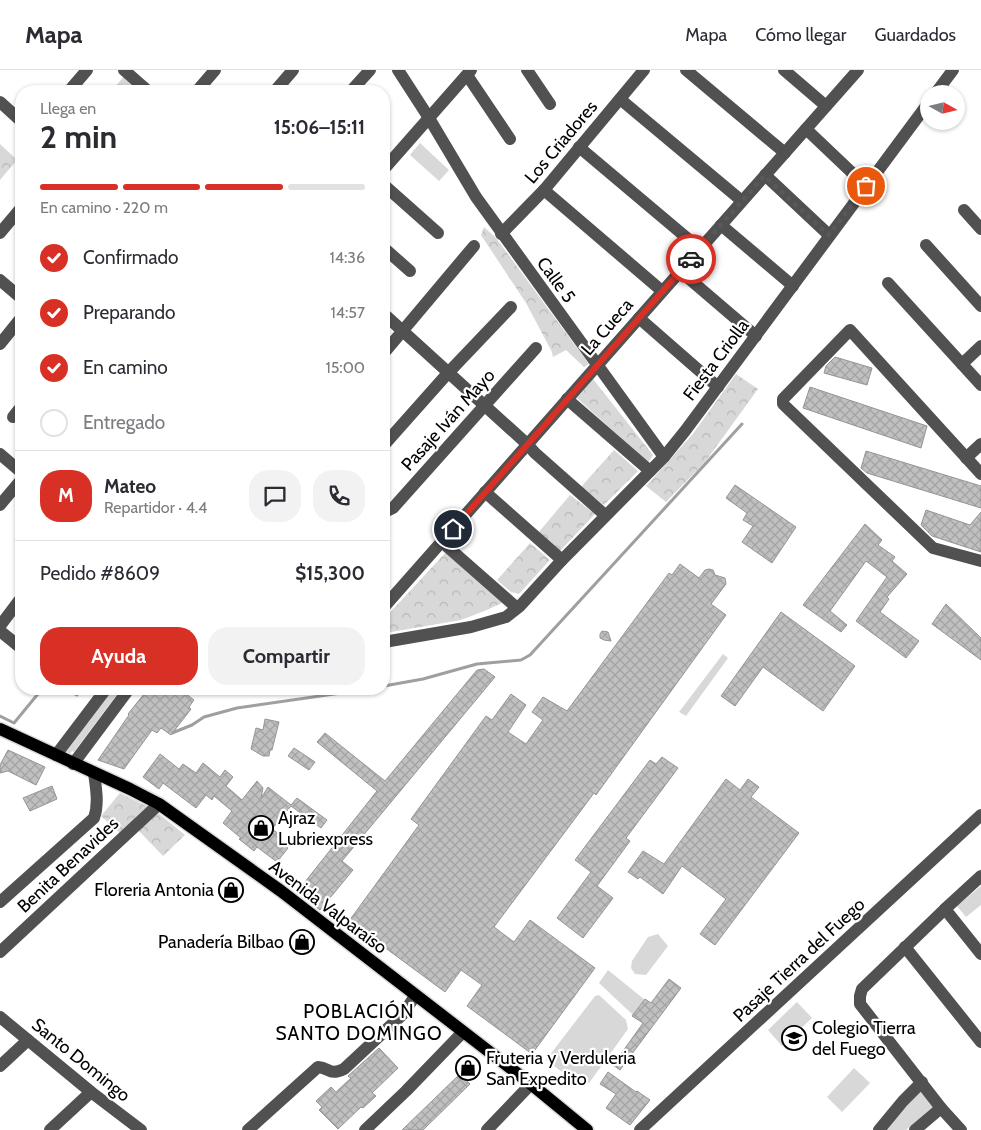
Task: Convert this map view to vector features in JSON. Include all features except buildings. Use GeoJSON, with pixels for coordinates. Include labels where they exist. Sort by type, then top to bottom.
{"type":"FeatureCollection","features":[{"type":"Feature","properties":{"kind":"main road","name":"Avenida Valparaíso"},"geometry":{"type":"LineString","coordinates":[[0,730],[159,804],[280,892],[531,1084],[588,1130]]}},
{"type":"Feature","properties":{"kind":"street"},"geometry":{"type":"LineString","coordinates":[[74,85],[87,70]]}},
{"type":"Feature","properties":{"kind":"street"},"geometry":{"type":"LineString","coordinates":[[202,85],[215,70]]}},
{"type":"Feature","properties":{"kind":"street"},"geometry":{"type":"LineString","coordinates":[[280,85],[293,70]]}},
{"type":"Feature","properties":{"kind":"street"},"geometry":{"type":"LineString","coordinates":[[356,85],[370,70]]}},
{"type":"Feature","properties":{"kind":"street","name":"Calle 5"},"geometry":{"type":"LineString","coordinates":[[398,70],[501,234],[664,457]]}},
{"type":"Feature","properties":{"kind":"street"},"geometry":{"type":"LineString","coordinates":[[527,70],[550,104]]}},
{"type":"Feature","properties":{"kind":"street","name":"Los Criadores"},"geometry":{"type":"LineString","coordinates":[[501,234],[544,190],[644,70]]}},
{"type":"Feature","properties":{"kind":"street"},"geometry":{"type":"LineString","coordinates":[[686,70],[785,153]]}},
{"type":"Feature","properties":{"kind":"street"},"geometry":{"type":"LineString","coordinates":[[784,70],[826,106]]}},
{"type":"Feature","properties":{"kind":"street","name":"La Cueca"},"geometry":{"type":"LineString","coordinates":[[390,598],[442,542],[858,70]]}},
{"type":"Feature","properties":{"kind":"street"},"geometry":{"type":"LineString","coordinates":[[942,85],[953,70]]}},
{"type":"Feature","properties":{"kind":"street"},"geometry":{"type":"LineString","coordinates":[[130,72],[142,85]]}},
{"type":"Feature","properties":{"kind":"street"},"geometry":{"type":"LineString","coordinates":[[390,162],[469,73],[510,139]]}},
{"type":"Feature","properties":{"kind":"street"},"geometry":{"type":"LineString","coordinates":[[620,99],[742,201]]}},
{"type":"Feature","properties":{"kind":"street"},"geometry":{"type":"LineString","coordinates":[[0,102],[15,116]]}},
{"type":"Feature","properties":{"kind":"street","name":"Fiesta Criolla"},"geometry":{"type":"LineString","coordinates":[[390,640],[471,628],[506,617],[517,608],[664,457],[920,114]]}},
{"type":"Feature","properties":{"kind":"street"},"geometry":{"type":"LineString","coordinates":[[806,129],[866,186]]}},
{"type":"Feature","properties":{"kind":"street"},"geometry":{"type":"LineString","coordinates":[[580,148],[700,249]]}},
{"type":"Feature","properties":{"kind":"street"},"geometry":{"type":"LineString","coordinates":[[764,176],[829,235]]}},
{"type":"Feature","properties":{"kind":"street"},"geometry":{"type":"LineString","coordinates":[[390,190],[438,233]]}},
{"type":"Feature","properties":{"kind":"street"},"geometry":{"type":"LineString","coordinates":[[544,190],[662,291]]}},
{"type":"Feature","properties":{"kind":"street"},"geometry":{"type":"LineString","coordinates":[[964,210],[981,229]]}},
{"type":"Feature","properties":{"kind":"street"},"geometry":{"type":"LineString","coordinates":[[0,233],[15,215]]}},
{"type":"Feature","properties":{"kind":"street"},"geometry":{"type":"LineString","coordinates":[[721,225],[793,286]]}},
{"type":"Feature","properties":{"kind":"street"},"geometry":{"type":"LineString","coordinates":[[926,245],[981,306]]}},
{"type":"Feature","properties":{"kind":"street"},"geometry":{"type":"LineString","coordinates":[[390,346],[474,246]]}},
{"type":"Feature","properties":{"kind":"street"},"geometry":{"type":"LineString","coordinates":[[390,254],[410,272]]}},
{"type":"Feature","properties":{"kind":"street"},"geometry":{"type":"LineString","coordinates":[[680,271],[756,336]]}},
{"type":"Feature","properties":{"kind":"street"},"geometry":{"type":"LineString","coordinates":[[0,280],[15,293]]}},
{"type":"Feature","properties":{"kind":"street"},"geometry":{"type":"LineString","coordinates":[[888,283],[981,385]]}},
{"type":"Feature","properties":{"kind":"street"},"geometry":{"type":"LineString","coordinates":[[390,438],[448,373],[511,307]]}},
{"type":"Feature","properties":{"kind":"street"},"geometry":{"type":"LineString","coordinates":[[639,318],[718,387]]}},
{"type":"Feature","properties":{"kind":"street"},"geometry":{"type":"LineString","coordinates":[[390,319],[535,453],[606,515]]}},
{"type":"Feature","properties":{"kind":"street"},"geometry":{"type":"LineString","coordinates":[[0,344],[15,325]]}},
{"type":"Feature","properties":{"kind":"street"},"geometry":{"type":"LineString","coordinates":[[981,474],[850,330],[783,399],[783,404],[933,548],[981,561]]}},
{"type":"Feature","properties":{"kind":"street"},"geometry":{"type":"LineString","coordinates":[[962,364],[981,346]]}},
{"type":"Feature","properties":{"kind":"street","name":"Pasaje Iván Mayo"},"geometry":{"type":"LineString","coordinates":[[390,509],[536,348]]}},
{"type":"Feature","properties":{"kind":"street"},"geometry":{"type":"LineString","coordinates":[[568,399],[650,471]]}},
{"type":"Feature","properties":{"kind":"street"},"geometry":{"type":"LineString","coordinates":[[966,458],[981,444]]}},
{"type":"Feature","properties":{"kind":"street"},"geometry":{"type":"LineString","coordinates":[[0,454],[15,467]]}},
{"type":"Feature","properties":{"kind":"street"},"geometry":{"type":"LineString","coordinates":[[0,505],[15,487]]}},
{"type":"Feature","properties":{"kind":"street"},"geometry":{"type":"LineString","coordinates":[[485,492],[562,560]]}},
{"type":"Feature","properties":{"kind":"street"},"geometry":{"type":"LineString","coordinates":[[442,542],[517,608]]}},
{"type":"Feature","properties":{"kind":"street"},"geometry":{"type":"LineString","coordinates":[[0,626],[15,606]]}},
{"type":"Feature","properties":{"kind":"street"},"geometry":{"type":"LineString","coordinates":[[0,631],[15,643]]}},
{"type":"Feature","properties":{"kind":"street"},"geometry":{"type":"LineString","coordinates":[[56,756],[102,695]]}},
{"type":"Feature","properties":{"kind":"street"},"geometry":{"type":"LineString","coordinates":[[73,764],[125,695]]}},
{"type":"Feature","properties":{"kind":"street"},"geometry":{"type":"LineString","coordinates":[[0,902],[94,818],[96,799],[94,773]]}},
{"type":"Feature","properties":{"kind":"street","name":"Benita Benavides"},"geometry":{"type":"LineString","coordinates":[[0,952],[159,804]]}},
{"type":"Feature","properties":{"kind":"street","name":"Pasaje Tierra del Fuego"},"geometry":{"type":"LineString","coordinates":[[640,1130],[981,815]]}},
{"type":"Feature","properties":{"kind":"street"},"geometry":{"type":"LineString","coordinates":[[961,1130],[941,1108],[860,1004],[860,1000],[862,989],[981,876]]}},
{"type":"Feature","properties":{"kind":"street"},"geometry":{"type":"LineString","coordinates":[[945,909],[981,954]]}},
{"type":"Feature","properties":{"kind":"street"},"geometry":{"type":"LineString","coordinates":[[905,948],[981,1042]]}},
{"type":"Feature","properties":{"kind":"street"},"geometry":{"type":"LineString","coordinates":[[248,1130],[318,1067],[324,1067],[336,1073],[344,1069],[403,1014],[415,996]]}},
{"type":"Feature","properties":{"kind":"street","name":"Santo Domingo"},"geometry":{"type":"LineString","coordinates":[[0,1017],[140,1130]]}},
{"type":"Feature","properties":{"kind":"street"},"geometry":{"type":"LineString","coordinates":[[365,1130],[463,1032]]}},
{"type":"Feature","properties":{"kind":"street"},"geometry":{"type":"LineString","coordinates":[[0,1066],[28,1040]]}},
{"type":"Feature","properties":{"kind":"street"},"geometry":{"type":"LineString","coordinates":[[878,1130],[902,1101],[922,1082]]}},
{"type":"Feature","properties":{"kind":"street"},"geometry":{"type":"LineString","coordinates":[[487,1130],[531,1084]]}},
{"type":"Feature","properties":{"kind":"street"},"geometry":{"type":"LineString","coordinates":[[50,1130],[91,1092]]}},
{"type":"Feature","properties":{"kind":"street"},"geometry":{"type":"LineString","coordinates":[[915,1130],[941,1108]]}},
{"type":"Feature","properties":{"kind":"green space"},"geometry":{"type":"Polygon","coordinates":[[[124,76],[134,85],[117,85],[124,76]]]}},
{"type":"Feature","properties":{"kind":"green space"},"geometry":{"type":"Polygon","coordinates":[[[420,143],[449,170],[439,181],[410,155],[420,143]]]}},
{"type":"Feature","properties":{"kind":"green space"},"geometry":{"type":"Polygon","coordinates":[[[0,144],[15,158],[15,162],[0,180],[0,144]]]}},
{"type":"Feature","properties":{"kind":"green space"},"geometry":{"type":"Polygon","coordinates":[[[484,227],[496,238],[589,364],[584,367],[566,350],[553,357],[526,303],[481,235],[484,227]]]}},
{"type":"Feature","properties":{"kind":"green space"},"geometry":{"type":"Polygon","coordinates":[[[736,374],[758,389],[705,462],[666,502],[646,486],[692,435],[736,374]]]}},
{"type":"Feature","properties":{"kind":"green space"},"geometry":{"type":"Polygon","coordinates":[[[593,379],[653,455],[648,463],[577,398],[593,379]]]}},
{"type":"Feature","properties":{"kind":"green space"},"geometry":{"type":"Polygon","coordinates":[[[614,450],[638,471],[604,505],[581,487],[614,450]]]}},
{"type":"Feature","properties":{"kind":"green space"},"geometry":{"type":"Polygon","coordinates":[[[570,495],[595,514],[560,551],[538,533],[570,495]]]}},
{"type":"Feature","properties":{"kind":"green space"},"geometry":{"type":"Polygon","coordinates":[[[530,543],[550,560],[519,594],[511,592],[497,580],[530,543]]]}},
{"type":"Feature","properties":{"kind":"green space"},"geometry":{"type":"Polygon","coordinates":[[[447,551],[504,602],[461,620],[391,632],[390,613],[447,551]]]}},
{"type":"Feature","properties":{"kind":"green space"},"geometry":{"type":"Polygon","coordinates":[[[723,654],[728,658],[686,716],[679,712],[723,654]]]}},
{"type":"Feature","properties":{"kind":"green space"},"geometry":{"type":"Polygon","coordinates":[[[109,695],[117,695],[74,752],[72,751],[70,754],[66,752],[109,695]]]}},
{"type":"Feature","properties":{"kind":"green space"},"geometry":{"type":"Polygon","coordinates":[[[120,793],[148,807],[120,833],[101,816],[120,793]]]}},
{"type":"Feature","properties":{"kind":"green space"},"geometry":{"type":"Polygon","coordinates":[[[158,813],[185,835],[163,856],[138,830],[158,813]]]}},
{"type":"Feature","properties":{"kind":"green space"},"geometry":{"type":"Polygon","coordinates":[[[981,886],[981,905],[966,917],[957,906],[981,886]]]}},
{"type":"Feature","properties":{"kind":"green space"},"geometry":{"type":"Polygon","coordinates":[[[658,934],[668,946],[646,975],[635,974],[631,968],[632,961],[648,937],[658,934]]]}},
{"type":"Feature","properties":{"kind":"green space"},"geometry":{"type":"Polygon","coordinates":[[[608,970],[645,1000],[633,1015],[599,983],[608,970]]]}},
{"type":"Feature","properties":{"kind":"green space"},"geometry":{"type":"Polygon","coordinates":[[[599,995],[626,1020],[628,1029],[589,1083],[581,1086],[546,1060],[595,996],[599,995]]]}},
{"type":"Feature","properties":{"kind":"green space"},"geometry":{"type":"Polygon","coordinates":[[[797,1002],[812,1018],[782,1046],[768,1030],[797,1002]]]}},
{"type":"Feature","properties":{"kind":"green space"},"geometry":{"type":"Polygon","coordinates":[[[854,1068],[870,1083],[842,1112],[827,1097],[854,1068]]]}},
{"type":"Feature","properties":{"kind":"green space"},"geometry":{"type":"Polygon","coordinates":[[[920,1089],[934,1106],[906,1130],[884,1130],[920,1089]]]}},
{"type":"Feature","properties":{"kind":"waterway"},"geometry":{"type":"LineString","coordinates":[[390,685],[423,679],[477,664],[521,660],[530,655],[742,424]]}},
{"type":"Feature","properties":{"kind":"waterway"},"geometry":{"type":"LineString","coordinates":[[0,716],[14,723],[37,695]]}},
{"type":"Feature","properties":{"kind":"waterway"},"geometry":{"type":"LineString","coordinates":[[169,732],[172,733],[192,725],[204,717],[237,708],[327,695]]}},
{"type":"Feature","properties":{"kind":"way so far"},"geometry":{"type":"LineString","coordinates":[[691,259],[764,176],[829,235],[866,186]]}},
{"type":"Feature","properties":{"kind":"place","name":"Ajraz Lubriexpress"},"geometry":{"type":"Point","coordinates":[261,828]}},
{"type":"Feature","properties":{"kind":"place","name":"Floreria Antonia"},"geometry":{"type":"Point","coordinates":[231,890]}},
{"type":"Feature","properties":{"kind":"place","name":"Panadería Bilbao"},"geometry":{"type":"Point","coordinates":[302,942]}},
{"type":"Feature","properties":{"kind":"place","name":"Colegio Tierra del Fuego"},"geometry":{"type":"Point","coordinates":[794,1038]}},
{"type":"Feature","properties":{"kind":"place","name":"Fruteria y Verduleria San Expedito"},"geometry":{"type":"Point","coordinates":[468,1068]}},
{"type":"Feature","properties":{"kind":"district","name":"POBLACIÓN SANTO DOMINGO"},"geometry":{"type":"Point","coordinates":[359,1022]}},
{"type":"Feature","properties":{"kind":"route"},"geometry":{"type":"LineString","coordinates":[[453,529],[691,259]]}}]}
